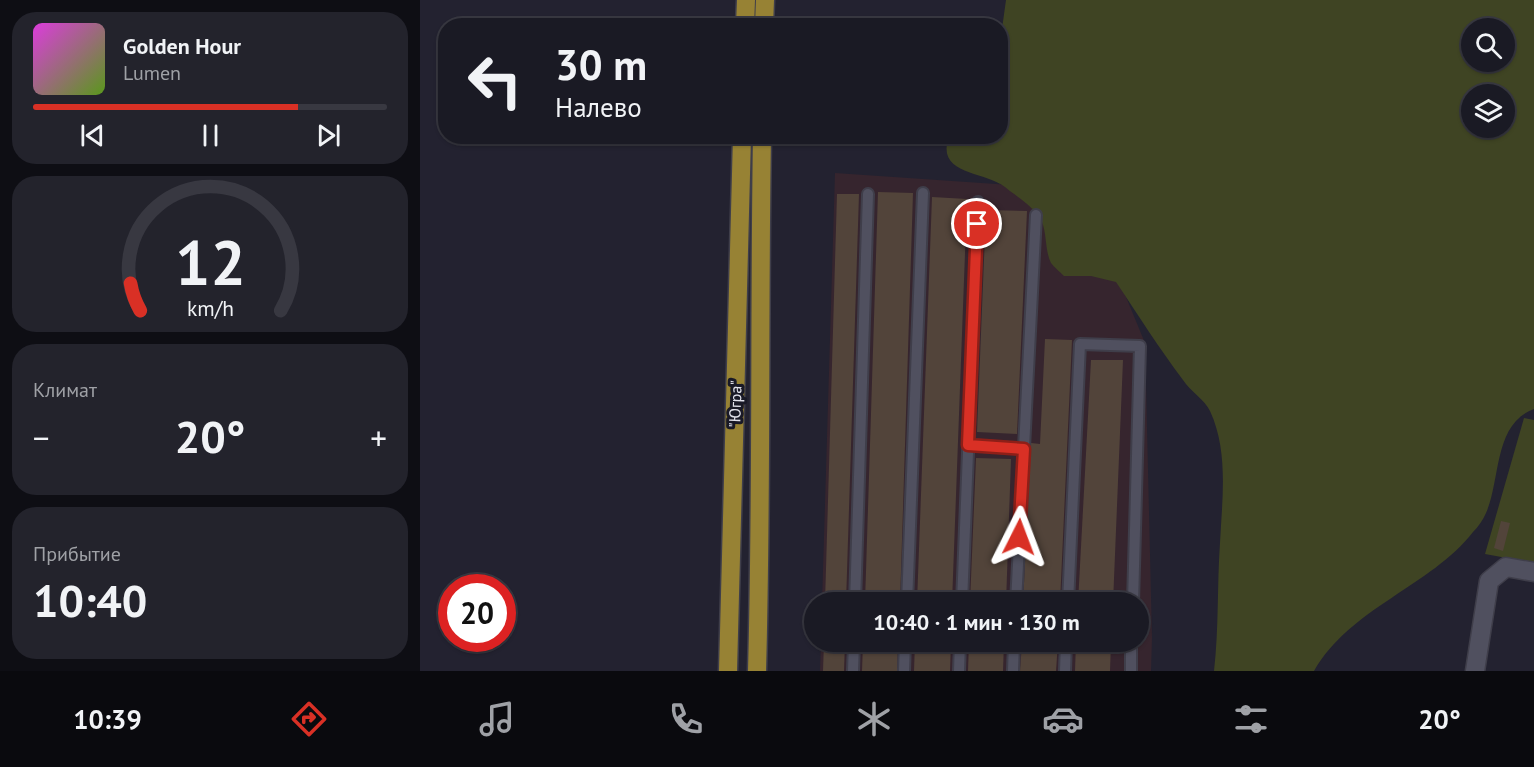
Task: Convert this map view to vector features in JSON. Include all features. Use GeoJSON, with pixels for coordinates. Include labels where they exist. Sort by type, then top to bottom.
{"type":"FeatureCollection","features":[{"type":"Feature","properties":{"kind":"highway"},"geometry":{"type":"LineString","coordinates":[[745,18],[746,0]]}},
{"type":"Feature","properties":{"kind":"highway"},"geometry":{"type":"LineString","coordinates":[[764,18],[765,0]]}},
{"type":"Feature","properties":{"kind":"highway","name":"\"Югра\""},"geometry":{"type":"LineString","coordinates":[[728,671],[742,144]]}},
{"type":"Feature","properties":{"kind":"highway","name":"\"Югра\""},"geometry":{"type":"LineString","coordinates":[[757,671],[761,527],[762,144]]}},
{"type":"Feature","properties":{"kind":"street"},"geometry":{"type":"LineString","coordinates":[[1474,671],[1489,581],[1506,567],[1534,572]]}},
{"type":"Feature","properties":{"kind":"lane"},"geometry":{"type":"LineString","coordinates":[[907,592],[923,193]]}},
{"type":"Feature","properties":{"kind":"lane"},"geometry":{"type":"LineString","coordinates":[[855,592],[868,194]]}},
{"type":"Feature","properties":{"kind":"lane"},"geometry":{"type":"LineString","coordinates":[[962,592],[978,202]]}},
{"type":"Feature","properties":{"kind":"lane"},"geometry":{"type":"LineString","coordinates":[[1017,592],[1036,215]]}},
{"type":"Feature","properties":{"kind":"lane"},"geometry":{"type":"LineString","coordinates":[[1069,592],[1080,344],[1140,346],[1133,592]]}},
{"type":"Feature","properties":{"kind":"lane"},"geometry":{"type":"LineString","coordinates":[[968,445],[1024,449]]}},
{"type":"Feature","properties":{"kind":"lane"},"geometry":{"type":"LineString","coordinates":[[853,671],[854,652]]}},
{"type":"Feature","properties":{"kind":"lane"},"geometry":{"type":"LineString","coordinates":[[904,671],[905,652]]}},
{"type":"Feature","properties":{"kind":"lane"},"geometry":{"type":"LineString","coordinates":[[959,671],[960,652]]}},
{"type":"Feature","properties":{"kind":"lane"},"geometry":{"type":"LineString","coordinates":[[1013,671],[1014,652]]}},
{"type":"Feature","properties":{"kind":"lane"},"geometry":{"type":"LineString","coordinates":[[1065,671],[1066,652]]}},
{"type":"Feature","properties":{"kind":"lane"},"geometry":{"type":"LineString","coordinates":[[1131,652],[1131,671]]}},
{"type":"Feature","properties":{"kind":"shaded area"},"geometry":{"type":"Polygon","coordinates":[[[835,173],[1082,190],[1145,343],[1151,671],[820,671],[821,652],[1149,652],[1149,592],[822,592],[835,173]]]}},
{"type":"Feature","properties":{"kind":"green space"},"geometry":{"type":"Polygon","coordinates":[[[1006,0],[1534,0],[1534,409],[1521,416],[1511,427],[1500,454],[1491,500],[1477,528],[1436,568],[1348,630],[1329,649],[1314,671],[1214,671],[1223,476],[1220,443],[1210,411],[1174,368],[1116,282],[1091,276],[1064,276],[1051,263],[1044,227],[1035,212],[1005,187],[964,170],[949,159],[948,144],[1008,144],[1008,18],[1004,18],[1006,0]]]}},
{"type":"Feature","properties":{"kind":"green space"},"geometry":{"type":"Polygon","coordinates":[[[1524,418],[1534,420],[1534,563],[1485,554],[1524,418]]]}},
{"type":"Feature","properties":{"kind":"building"},"geometry":{"type":"Polygon","coordinates":[[[878,192],[913,193],[900,592],[865,592],[878,192]]]}},
{"type":"Feature","properties":{"kind":"building"},"geometry":{"type":"Polygon","coordinates":[[[837,194],[859,194],[846,592],[825,592],[837,194]]]}},
{"type":"Feature","properties":{"kind":"building"},"geometry":{"type":"Polygon","coordinates":[[[932,197],[967,199],[952,592],[917,592],[932,197]]]}},
{"type":"Feature","properties":{"kind":"building"},"geometry":{"type":"Polygon","coordinates":[[[986,210],[1027,211],[1017,434],[977,432],[986,210]]]}},
{"type":"Feature","properties":{"kind":"building"},"geometry":{"type":"Polygon","coordinates":[[[1045,339],[1072,340],[1061,592],[1024,592],[1031,443],[1040,444],[1045,339]]]}},
{"type":"Feature","properties":{"kind":"building"},"geometry":{"type":"Polygon","coordinates":[[[1091,360],[1123,360],[1113,592],[1079,592],[1091,360]]]}},
{"type":"Feature","properties":{"kind":"building"},"geometry":{"type":"Polygon","coordinates":[[[976,458],[1011,459],[1006,592],[970,592],[976,458]]]}},
{"type":"Feature","properties":{"kind":"building"},"geometry":{"type":"Polygon","coordinates":[[[1501,521],[1510,523],[1503,551],[1494,548],[1501,521]]]}},
{"type":"Feature","properties":{"kind":"building"},"geometry":{"type":"Polygon","coordinates":[[[824,652],[845,652],[844,671],[823,671],[824,652]]]}},
{"type":"Feature","properties":{"kind":"building"},"geometry":{"type":"Polygon","coordinates":[[[863,652],[898,652],[897,671],[862,671],[863,652]]]}},
{"type":"Feature","properties":{"kind":"building"},"geometry":{"type":"Polygon","coordinates":[[[915,652],[951,652],[950,671],[914,671],[915,652]]]}},
{"type":"Feature","properties":{"kind":"building"},"geometry":{"type":"Polygon","coordinates":[[[969,652],[1004,652],[1003,671],[968,671],[969,652]]]}},
{"type":"Feature","properties":{"kind":"building"},"geometry":{"type":"Polygon","coordinates":[[[1021,652],[1057,652],[1056,671],[1020,671],[1021,652]]]}},
{"type":"Feature","properties":{"kind":"building"},"geometry":{"type":"Polygon","coordinates":[[[1076,652],[1111,652],[1110,671],[1075,671],[1076,652]]]}},
{"type":"Feature","properties":{"kind":"route"},"geometry":{"type":"LineString","coordinates":[[977,224],[968,445],[1024,449],[1019,537]]}}]}
